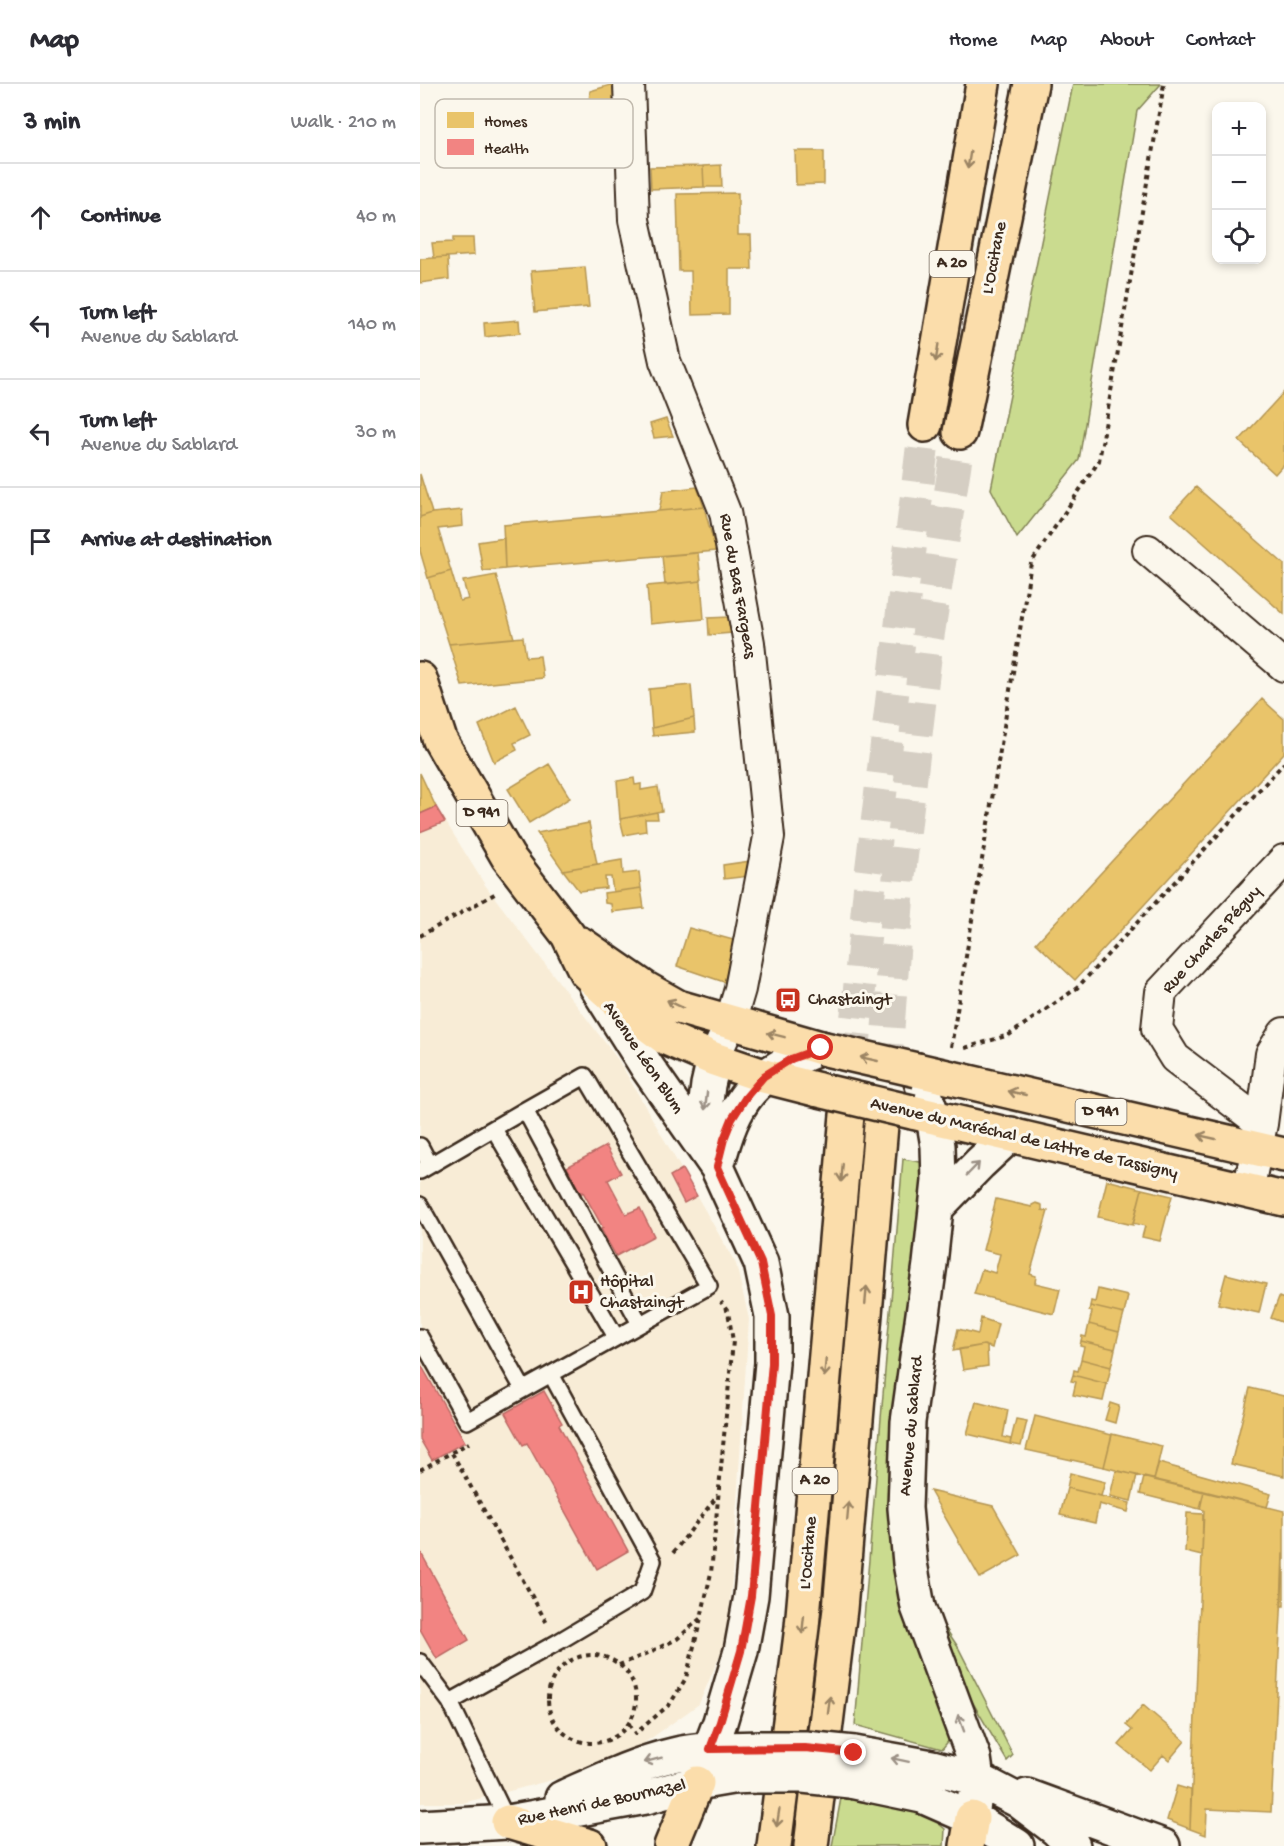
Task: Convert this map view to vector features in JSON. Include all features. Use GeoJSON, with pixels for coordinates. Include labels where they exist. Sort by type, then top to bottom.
{"type":"FeatureCollection","features":[{"type":"Feature","properties":{"kind":"main road","name":"A 20"},"geometry":{"type":"LineString","coordinates":[[925,425],[982,84]]}},
{"type":"Feature","properties":{"kind":"main road","name":"L'Occitane"},"geometry":{"type":"LineString","coordinates":[[960,432],[1014,158],[1031,84]]}},
{"type":"Feature","properties":{"kind":"main road","name":"Avenue du Maréchal de Lattre de Tassigny"},"geometry":{"type":"LineString","coordinates":[[420,679],[440,740],[508,857],[568,935],[586,972],[622,1005],[666,1038],[714,1059],[764,1076],[1284,1199]]}},
{"type":"Feature","properties":{"kind":"main road","name":"Avenue du Maréchal de Lattre de Tassigny"},"geometry":{"type":"LineString","coordinates":[[568,935],[646,989],[678,1007],[730,1023],[821,1048],[917,1070],[1268,1142]]}},
{"type":"Feature","properties":{"kind":"main road","name":"L'Occitane"},"geometry":{"type":"LineString","coordinates":[[774,1846],[802,1627],[847,1115]]}},
{"type":"Feature","properties":{"kind":"main road","name":"L'Occitane"},"geometry":{"type":"LineString","coordinates":[[811,1846],[840,1610],[881,1125]]}},
{"type":"Feature","properties":{"kind":"main road"},"geometry":{"type":"LineString","coordinates":[[671,1846],[697,1783]]}},
{"type":"Feature","properties":{"kind":"main road"},"geometry":{"type":"LineString","coordinates":[[508,1822],[590,1846]]}},
{"type":"Feature","properties":{"kind":"street","name":"Rue du Bas Fargeas"},"geometry":{"type":"LineString","coordinates":[[629,84],[630,99]]}},
{"type":"Feature","properties":{"kind":"street","name":"Rue du Bas Fargeas"},"geometry":{"type":"LineString","coordinates":[[632,168],[634,220],[664,361],[725,512],[749,643],[768,837],[740,989],[730,1023],[714,1059]]}},
{"type":"Feature","properties":{"kind":"street"},"geometry":{"type":"LineString","coordinates":[[1148,550],[1284,666]]}},
{"type":"Feature","properties":{"kind":"street","name":"Rue Charles Péguy"},"geometry":{"type":"LineString","coordinates":[[1268,1142],[1176,1058],[1157,1029],[1161,992],[1284,860]]}},
{"type":"Feature","properties":{"kind":"street","name":"Avenue Léon Blum"},"geometry":{"type":"LineString","coordinates":[[586,972],[647,1067],[709,1155]]}},
{"type":"Feature","properties":{"kind":"street"},"geometry":{"type":"LineString","coordinates":[[1248,1191],[1268,1142],[1271,1054],[1284,1033]]}},
{"type":"Feature","properties":{"kind":"street"},"geometry":{"type":"LineString","coordinates":[[697,1783],[720,1722],[741,1651],[751,1596],[772,1363],[772,1316],[761,1263],[709,1155],[724,1139],[732,1119],[746,1097],[764,1076],[791,1059],[821,1048]]}},
{"type":"Feature","properties":{"kind":"street","name":"Avenue Léon Blum"},"geometry":{"type":"LineString","coordinates":[[709,1155],[708,1085],[714,1059]]}},
{"type":"Feature","properties":{"kind":"street","name":"Avenue du Sablard"},"geometry":{"type":"LineString","coordinates":[[917,1070],[922,1115],[939,1156],[937,1207],[908,1422],[905,1508],[910,1563],[918,1607],[974,1758],[977,1779],[970,1832]]}},
{"type":"Feature","properties":{"kind":"street"},"geometry":{"type":"LineString","coordinates":[[937,1207],[1011,1134]]}},
{"type":"Feature","properties":{"kind":"street"},"geometry":{"type":"LineString","coordinates":[[697,1783],[732,1777],[758,1762],[805,1748],[922,1796],[970,1832],[1017,1846]]}},
{"type":"Feature","properties":{"kind":"street"},"geometry":{"type":"LineString","coordinates":[[710,1749],[758,1762]]}},
{"type":"Feature","properties":{"kind":"street","name":"Rue Henri de Bournazel"},"geometry":{"type":"LineString","coordinates":[[508,1822],[640,1764],[675,1754],[710,1749]]}},
{"type":"Feature","properties":{"kind":"street"},"geometry":{"type":"LineString","coordinates":[[852,1767],[932,1767],[977,1779],[1164,1846]]}},
{"type":"Feature","properties":{"kind":"street"},"geometry":{"type":"LineString","coordinates":[[977,1779],[1019,1801],[1057,1830],[1073,1846]]}},
{"type":"Feature","properties":{"kind":"street","name":"Rue Henri de Bournazel"},"geometry":{"type":"LineString","coordinates":[[420,1827],[508,1822],[646,1797],[697,1783]]}},
{"type":"Feature","properties":{"kind":"lane"},"geometry":{"type":"LineString","coordinates":[[420,1146],[425,1168],[585,1076],[709,1286],[467,1421],[420,1337]]}},
{"type":"Feature","properties":{"kind":"lane"},"geometry":{"type":"LineString","coordinates":[[525,1110],[640,1324]]}},
{"type":"Feature","properties":{"kind":"lane"},"geometry":{"type":"LineString","coordinates":[[494,1128],[616,1337]]}},
{"type":"Feature","properties":{"kind":"lane"},"geometry":{"type":"LineString","coordinates":[[420,1204],[524,1389]]}},
{"type":"Feature","properties":{"kind":"lane"},"geometry":{"type":"LineString","coordinates":[[450,1702],[642,1592],[653,1561],[551,1374]]}},
{"type":"Feature","properties":{"kind":"lane"},"geometry":{"type":"LineString","coordinates":[[420,1662],[450,1702],[508,1822]]}},
{"type":"Feature","properties":{"kind":"path"},"geometry":{"type":"LineString","coordinates":[[950,1053],[1031,563],[1099,461],[1164,84]]}},
{"type":"Feature","properties":{"kind":"path"},"geometry":{"type":"LineString","coordinates":[[960,1050],[1010,1035],[1077,988],[1284,763]]}},
{"type":"Feature","properties":{"kind":"path"},"geometry":{"type":"LineString","coordinates":[[420,936],[524,878]]}},
{"type":"Feature","properties":{"kind":"path"},"geometry":{"type":"LineString","coordinates":[[629,1724],[635,1734],[670,1704],[686,1678],[711,1573],[733,1341],[728,1312],[709,1286]]}},
{"type":"Feature","properties":{"kind":"path"},"geometry":{"type":"LineString","coordinates":[[420,1470],[471,1442]]}},
{"type":"Feature","properties":{"kind":"path"},"geometry":{"type":"LineString","coordinates":[[452,1453],[558,1642],[571,1661]]}},
{"type":"Feature","properties":{"kind":"path"},"geometry":{"type":"LineString","coordinates":[[653,1561],[675,1552],[718,1494]]}},
{"type":"Feature","properties":{"kind":"path"},"geometry":{"type":"LineString","coordinates":[[619,1665],[677,1639],[701,1618]]}},
{"type":"Feature","properties":{"kind":"path"},"geometry":{"type":"LineString","coordinates":[[595,1656],[619,1665],[631,1680],[636,1699],[634,1713],[629,1724],[619,1735],[606,1741],[591,1743],[578,1741],[565,1734],[555,1723],[548,1696],[552,1682],[560,1670],[571,1661],[583,1657],[595,1656]]}},
{"type":"Feature","properties":{"kind":"shaded area","name":"Hôpital Chastaingt"},"geometry":{"type":"Polygon","coordinates":[[[436,806],[485,885],[619,1061],[736,1264],[749,1319],[728,1636],[699,1704],[636,1749],[567,1776],[463,1803],[420,1803],[420,812],[436,806]]]}},
{"type":"Feature","properties":{"kind":"green space"},"geometry":{"type":"Polygon","coordinates":[[[1073,84],[1161,84],[1137,111],[1079,460],[1017,538],[991,489],[1073,84]]]}},
{"type":"Feature","properties":{"kind":"green space"},"geometry":{"type":"Polygon","coordinates":[[[903,1159],[926,1163],[895,1465],[950,1739],[942,1749],[855,1725],[903,1159]]]}},
{"type":"Feature","properties":{"kind":"green space"},"geometry":{"type":"Polygon","coordinates":[[[940,1620],[958,1647],[1013,1755],[1007,1761],[970,1698],[940,1620]]]}},
{"type":"Feature","properties":{"kind":"green space"},"geometry":{"type":"Polygon","coordinates":[[[841,1798],[927,1814],[945,1829],[944,1846],[832,1846],[841,1798]]]}},
{"type":"Feature","properties":{"kind":"building: Homes"},"geometry":{"type":"Polygon","coordinates":[[[614,84],[615,99],[589,99],[590,91],[614,84]]]}},
{"type":"Feature","properties":{"kind":"building: Homes"},"geometry":{"type":"Polygon","coordinates":[[[795,151],[824,151],[824,184],[796,185],[795,151]]]}},
{"type":"Feature","properties":{"kind":"building: Homes"},"geometry":{"type":"Polygon","coordinates":[[[721,165],[722,187],[704,187],[703,166],[721,165]]]}},
{"type":"Feature","properties":{"kind":"building: Homes"},"geometry":{"type":"Polygon","coordinates":[[[703,166],[704,187],[651,189],[650,167],[703,166]]]}},
{"type":"Feature","properties":{"kind":"building: Homes"},"geometry":{"type":"Polygon","coordinates":[[[738,193],[738,235],[751,235],[752,269],[729,269],[729,314],[692,315],[691,271],[679,271],[677,194],[738,193]]]}},
{"type":"Feature","properties":{"kind":"building: Homes"},"geometry":{"type":"Polygon","coordinates":[[[453,238],[473,238],[474,255],[434,258],[432,243],[453,242],[453,238]]]}},
{"type":"Feature","properties":{"kind":"building: Homes"},"geometry":{"type":"Polygon","coordinates":[[[448,257],[449,279],[420,283],[420,259],[448,257]]]}},
{"type":"Feature","properties":{"kind":"building: Homes"},"geometry":{"type":"Polygon","coordinates":[[[585,267],[589,307],[535,312],[531,271],[585,267]]]}},
{"type":"Feature","properties":{"kind":"building: Homes"},"geometry":{"type":"Polygon","coordinates":[[[519,320],[520,333],[485,337],[484,323],[519,320]]]}},
{"type":"Feature","properties":{"kind":"building: Homes"},"geometry":{"type":"Polygon","coordinates":[[[1284,392],[1284,464],[1275,474],[1239,441],[1284,392]]]}},
{"type":"Feature","properties":{"kind":"building: Homes"},"geometry":{"type":"Polygon","coordinates":[[[666,419],[673,436],[654,438],[650,424],[666,419]]]}},
{"type":"Feature","properties":{"kind":"building: Homes"},"geometry":{"type":"Polygon","coordinates":[[[420,474],[432,513],[420,517],[420,474]]]}},
{"type":"Feature","properties":{"kind":"building: Homes"},"geometry":{"type":"Polygon","coordinates":[[[697,487],[704,507],[659,511],[663,491],[697,487]]]}},
{"type":"Feature","properties":{"kind":"building: Homes"},"geometry":{"type":"Polygon","coordinates":[[[1196,487],[1284,564],[1284,614],[1171,514],[1196,487]]]}},
{"type":"Feature","properties":{"kind":"building: Homes"},"geometry":{"type":"Polygon","coordinates":[[[704,507],[716,551],[505,569],[503,525],[704,507]]]}},
{"type":"Feature","properties":{"kind":"building: Homes"},"geometry":{"type":"Polygon","coordinates":[[[462,510],[463,526],[438,529],[451,571],[428,578],[420,551],[420,517],[432,513],[462,510]]]}},
{"type":"Feature","properties":{"kind":"building: Homes"},"geometry":{"type":"Polygon","coordinates":[[[504,538],[505,569],[483,571],[478,542],[504,538]]]}},
{"type":"Feature","properties":{"kind":"building: Homes"},"geometry":{"type":"Polygon","coordinates":[[[698,553],[701,581],[665,585],[662,556],[698,553]]]}},
{"type":"Feature","properties":{"kind":"building: Homes"},"geometry":{"type":"Polygon","coordinates":[[[451,571],[460,601],[468,599],[463,581],[496,575],[514,638],[449,644],[428,578],[451,571]]]}},
{"type":"Feature","properties":{"kind":"building: Homes"},"geometry":{"type":"Polygon","coordinates":[[[701,581],[704,619],[650,624],[647,586],[701,581]]]}},
{"type":"Feature","properties":{"kind":"building: Homes"},"geometry":{"type":"Polygon","coordinates":[[[729,617],[732,633],[709,635],[708,618],[729,617]]]}},
{"type":"Feature","properties":{"kind":"building: Homes"},"geometry":{"type":"Polygon","coordinates":[[[523,637],[526,657],[540,656],[543,678],[462,686],[449,644],[523,637]]]}},
{"type":"Feature","properties":{"kind":"building: Homes"},"geometry":{"type":"Polygon","coordinates":[[[691,685],[694,718],[652,728],[649,689],[691,685]]]}},
{"type":"Feature","properties":{"kind":"building: Homes"},"geometry":{"type":"Polygon","coordinates":[[[1262,699],[1284,719],[1284,753],[1075,980],[1036,943],[1262,699]]]}},
{"type":"Feature","properties":{"kind":"building: Homes"},"geometry":{"type":"Polygon","coordinates":[[[516,706],[530,735],[514,743],[517,750],[494,762],[479,725],[516,706]]]}},
{"type":"Feature","properties":{"kind":"building: Homes"},"geometry":{"type":"Polygon","coordinates":[[[694,718],[695,732],[653,736],[652,728],[694,718]]]}},
{"type":"Feature","properties":{"kind":"building: Homes"},"geometry":{"type":"Polygon","coordinates":[[[549,764],[570,798],[529,823],[508,789],[549,764]]]}},
{"type":"Feature","properties":{"kind":"building: Homes"},"geometry":{"type":"Polygon","coordinates":[[[420,773],[436,807],[420,814],[420,773]]]}},
{"type":"Feature","properties":{"kind":"building: Homes"},"geometry":{"type":"Polygon","coordinates":[[[634,778],[635,785],[641,784],[641,790],[658,787],[662,811],[620,819],[617,781],[634,778]]]}},
{"type":"Feature","properties":{"kind":"building: Homes"},"geometry":{"type":"Polygon","coordinates":[[[657,812],[658,819],[645,819],[646,831],[624,835],[620,819],[657,812]]]}},
{"type":"Feature","properties":{"kind":"building: Homes"},"geometry":{"type":"Polygon","coordinates":[[[589,823],[597,864],[563,870],[537,833],[589,823]]]}},
{"type":"Feature","properties":{"kind":"building: Homes"},"geometry":{"type":"Polygon","coordinates":[[[622,860],[623,874],[639,872],[641,888],[613,892],[611,877],[605,877],[606,888],[579,891],[563,870],[622,860]]]}},
{"type":"Feature","properties":{"kind":"building: Homes"},"geometry":{"type":"Polygon","coordinates":[[[751,861],[749,876],[724,879],[723,865],[751,861]]]}},
{"type":"Feature","properties":{"kind":"building: Homes"},"geometry":{"type":"Polygon","coordinates":[[[641,888],[644,908],[612,912],[611,904],[605,903],[604,893],[641,888]]]}},
{"type":"Feature","properties":{"kind":"building: Homes"},"geometry":{"type":"Polygon","coordinates":[[[689,928],[737,941],[724,982],[677,966],[689,928]]]}},
{"type":"Feature","properties":{"kind":"building: Homes"},"geometry":{"type":"Polygon","coordinates":[[[1107,1180],[1142,1189],[1133,1225],[1098,1217],[1107,1180]]]}},
{"type":"Feature","properties":{"kind":"building: Homes"},"geometry":{"type":"Polygon","coordinates":[[[1142,1189],[1172,1196],[1160,1241],[1142,1237],[1145,1226],[1133,1223],[1142,1189]]]}},
{"type":"Feature","properties":{"kind":"building: Homes"},"geometry":{"type":"Polygon","coordinates":[[[996,1199],[1032,1207],[1036,1203],[1042,1205],[1042,1210],[1048,1211],[1030,1274],[1036,1276],[1035,1283],[1060,1289],[1054,1314],[974,1294],[982,1269],[995,1273],[1000,1254],[983,1250],[996,1199]]]}},
{"type":"Feature","properties":{"kind":"building: Homes"},"geometry":{"type":"Polygon","coordinates":[[[1226,1274],[1266,1284],[1259,1313],[1218,1304],[1226,1274]]]}},
{"type":"Feature","properties":{"kind":"building: Homes"},"geometry":{"type":"Polygon","coordinates":[[[1098,1289],[1128,1296],[1124,1314],[1090,1306],[1091,1301],[1095,1302],[1098,1289]]]}},
{"type":"Feature","properties":{"kind":"building: Homes"},"geometry":{"type":"Polygon","coordinates":[[[1279,1297],[1284,1299],[1284,1323],[1271,1318],[1279,1297]]]}},
{"type":"Feature","properties":{"kind":"building: Homes"},"geometry":{"type":"Polygon","coordinates":[[[1090,1306],[1124,1314],[1119,1332],[1089,1324],[1092,1312],[1089,1311],[1090,1306]]]}},
{"type":"Feature","properties":{"kind":"building: Homes"},"geometry":{"type":"Polygon","coordinates":[[[981,1318],[998,1324],[992,1348],[984,1345],[953,1351],[958,1329],[978,1334],[981,1318]]]}},
{"type":"Feature","properties":{"kind":"building: Homes"},"geometry":{"type":"Polygon","coordinates":[[[1089,1324],[1119,1332],[1115,1349],[1081,1341],[1082,1336],[1086,1337],[1089,1324]]]}},
{"type":"Feature","properties":{"kind":"building: Homes"},"geometry":{"type":"Polygon","coordinates":[[[1081,1341],[1115,1349],[1111,1367],[1081,1359],[1084,1347],[1080,1346],[1081,1341]]]}},
{"type":"Feature","properties":{"kind":"building: Homes"},"geometry":{"type":"Polygon","coordinates":[[[987,1346],[988,1366],[963,1370],[959,1349],[987,1346]]]}},
{"type":"Feature","properties":{"kind":"building: Homes"},"geometry":{"type":"Polygon","coordinates":[[[1081,1359],[1111,1367],[1107,1384],[1073,1375],[1074,1370],[1078,1371],[1081,1359]]]}},
{"type":"Feature","properties":{"kind":"building: Homes"},"geometry":{"type":"Polygon","coordinates":[[[1073,1375],[1107,1384],[1103,1401],[1073,1395],[1076,1382],[1071,1381],[1073,1375]]]}},
{"type":"Feature","properties":{"kind":"building: Homes"},"geometry":{"type":"Polygon","coordinates":[[[1250,1388],[1284,1396],[1284,1476],[1231,1464],[1250,1388]]]}},
{"type":"Feature","properties":{"kind":"building: Homes"},"geometry":{"type":"Polygon","coordinates":[[[976,1402],[1008,1410],[1003,1437],[1011,1439],[1010,1444],[967,1434],[976,1402]]]}},
{"type":"Feature","properties":{"kind":"building: Homes"},"geometry":{"type":"Polygon","coordinates":[[[1110,1403],[1119,1406],[1115,1423],[1105,1420],[1110,1403]]]}},
{"type":"Feature","properties":{"kind":"building: Homes"},"geometry":{"type":"Polygon","coordinates":[[[1035,1416],[1112,1435],[1104,1467],[1026,1450],[1035,1416]]]}},
{"type":"Feature","properties":{"kind":"building: Homes"},"geometry":{"type":"Polygon","coordinates":[[[1016,1419],[1027,1421],[1021,1446],[1010,1444],[1016,1419]]]}},
{"type":"Feature","properties":{"kind":"building: Homes"},"geometry":{"type":"Polygon","coordinates":[[[1112,1434],[1162,1446],[1154,1480],[1104,1467],[1112,1434]]]}},
{"type":"Feature","properties":{"kind":"building: Homes"},"geometry":{"type":"Polygon","coordinates":[[[1159,1463],[1271,1494],[1267,1507],[1154,1480],[1159,1463]]]}},
{"type":"Feature","properties":{"kind":"building: Homes"},"geometry":{"type":"Polygon","coordinates":[[[1116,1471],[1137,1475],[1131,1501],[1110,1496],[1116,1471]]]}},
{"type":"Feature","properties":{"kind":"building: Homes"},"geometry":{"type":"Polygon","coordinates":[[[1070,1473],[1105,1482],[1101,1496],[1067,1488],[1070,1473]]]}},
{"type":"Feature","properties":{"kind":"building: Homes"},"geometry":{"type":"Polygon","coordinates":[[[1144,1477],[1204,1491],[1200,1509],[1140,1494],[1144,1477]]]}},
{"type":"Feature","properties":{"kind":"building: Homes"},"geometry":{"type":"Polygon","coordinates":[[[1067,1488],[1130,1503],[1128,1512],[1099,1504],[1095,1523],[1060,1515],[1067,1488]]]}},
{"type":"Feature","properties":{"kind":"building: Homes"},"geometry":{"type":"Polygon","coordinates":[[[930,1491],[993,1506],[1021,1555],[980,1578],[930,1491]]]}},
{"type":"Feature","properties":{"kind":"building: Homes"},"geometry":{"type":"Polygon","coordinates":[[[1204,1491],[1284,1511],[1284,1554],[1271,1812],[1207,1809],[1206,1835],[1190,1829],[1204,1510],[1200,1509],[1204,1491]]]}},
{"type":"Feature","properties":{"kind":"building: Homes"},"geometry":{"type":"Polygon","coordinates":[[[1187,1513],[1203,1514],[1202,1556],[1185,1552],[1187,1513]]]}},
{"type":"Feature","properties":{"kind":"building: Homes"},"geometry":{"type":"Polygon","coordinates":[[[1283,1554],[1284,1606],[1281,1606],[1283,1554]]]}},
{"type":"Feature","properties":{"kind":"building: Homes"},"geometry":{"type":"Polygon","coordinates":[[[1143,1705],[1185,1741],[1169,1760],[1163,1755],[1150,1770],[1119,1745],[1132,1730],[1126,1725],[1143,1705]]]}},
{"type":"Feature","properties":{"kind":"building: Homes"},"geometry":{"type":"Polygon","coordinates":[[[1177,1786],[1191,1790],[1190,1829],[1167,1820],[1177,1786]]]}},
{"type":"Feature","properties":{"kind":"building: Health"},"geometry":{"type":"Polygon","coordinates":[[[436,807],[445,822],[420,832],[420,814],[436,807]]]}},
{"type":"Feature","properties":{"kind":"building: Health"},"geometry":{"type":"Polygon","coordinates":[[[606,1146],[621,1173],[608,1180],[626,1214],[640,1208],[654,1236],[616,1256],[601,1229],[603,1228],[567,1167],[606,1146]]]}},
{"type":"Feature","properties":{"kind":"building: Health"},"geometry":{"type":"Polygon","coordinates":[[[682,1169],[697,1196],[684,1203],[670,1176],[682,1169]]]}},
{"type":"Feature","properties":{"kind":"building: Health"},"geometry":{"type":"Polygon","coordinates":[[[420,1363],[465,1442],[432,1460],[420,1439],[420,1363]]]}},
{"type":"Feature","properties":{"kind":"building: Health"},"geometry":{"type":"Polygon","coordinates":[[[544,1391],[562,1423],[559,1425],[628,1551],[597,1569],[527,1443],[523,1445],[505,1413],[544,1391]]]}},
{"type":"Feature","properties":{"kind":"building: Health"},"geometry":{"type":"Polygon","coordinates":[[[420,1551],[469,1640],[437,1659],[420,1629],[420,1551]]]}},
{"type":"Feature","properties":{"kind":"tunnel"},"geometry":{"type":"LineString","coordinates":[[847,1115],[871,873],[925,425]]}},
{"type":"Feature","properties":{"kind":"tunnel"},"geometry":{"type":"LineString","coordinates":[[881,1125],[899,877],[927,642],[960,432]]}},
{"type":"Feature","properties":{"kind":"place","name":"Chastaingt"},"geometry":{"type":"Point","coordinates":[788,1000]}},
{"type":"Feature","properties":{"kind":"place","name":"Hôpital Chastaingt"},"geometry":{"type":"Point","coordinates":[581,1292]}},
{"type":"Feature","properties":{"kind":"route"},"geometry":{"type":"LineString","coordinates":[[821,1048],[791,1059],[764,1076],[746,1097],[732,1119],[717,1167],[761,1263],[772,1316],[772,1363],[751,1596],[741,1651],[710,1749],[805,1748],[854,1753]]}}]}
